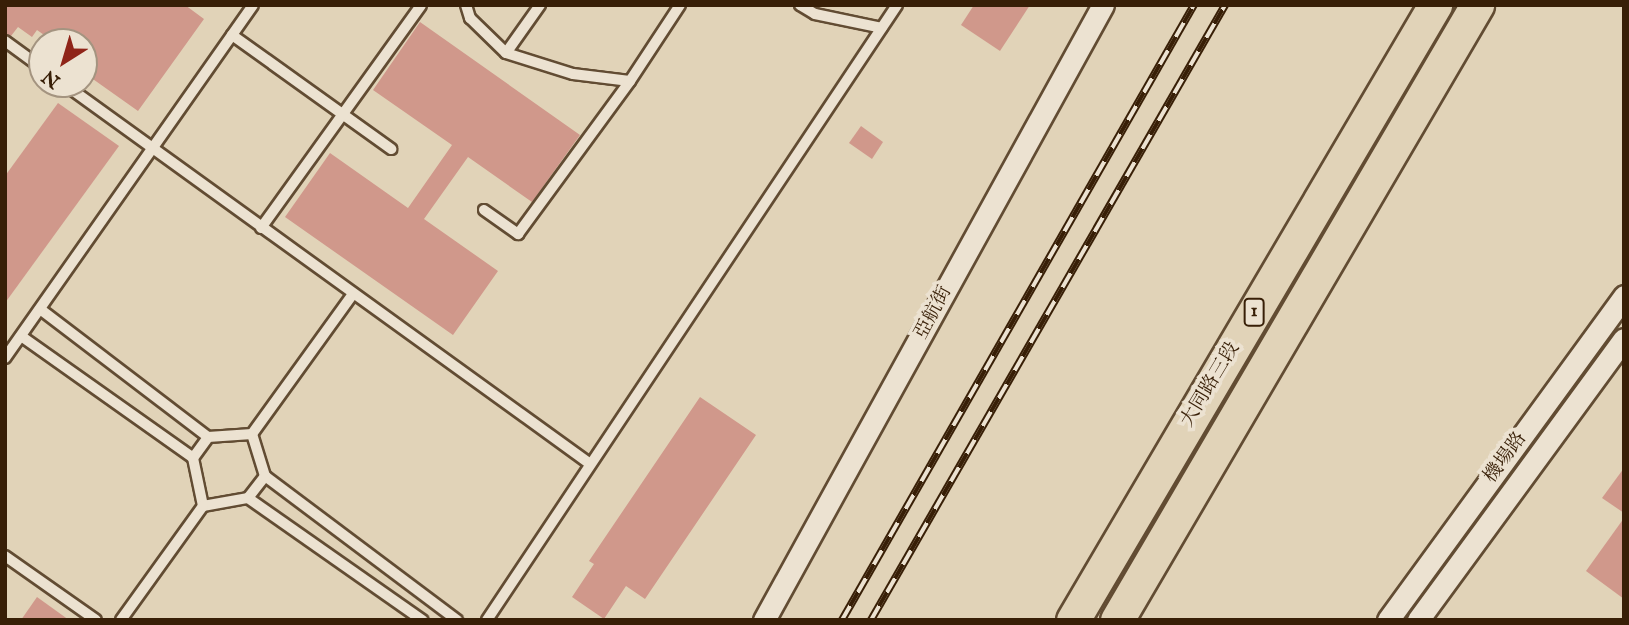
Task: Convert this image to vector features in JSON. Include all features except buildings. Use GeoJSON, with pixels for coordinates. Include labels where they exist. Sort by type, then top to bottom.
{"type":"FeatureCollection","features":[{"type":"Feature","properties":{"kind":"main road","name":"大同路三段"},"geometry":{"type":"LineString","coordinates":[[1073,620],[1435,5]]}},
{"type":"Feature","properties":{"kind":"main road","name":"大同路三段"},"geometry":{"type":"LineString","coordinates":[[1117,620],[1477,5]]}},
{"type":"Feature","properties":{"kind":"street","name":"亞航街"},"geometry":{"type":"LineString","coordinates":[[764,620],[1103,5]]}},
{"type":"Feature","properties":{"kind":"street","name":"機場路"},"geometry":{"type":"LineString","coordinates":[[1388,620],[1624,296]]}},
{"type":"Feature","properties":{"kind":"street","name":"機場路"},"geometry":{"type":"LineString","coordinates":[[1418,620],[1624,339]]}},
{"type":"Feature","properties":{"kind":"lane"},"geometry":{"type":"LineString","coordinates":[[5,358],[253,5]]}},
{"type":"Feature","properties":{"kind":"lane"},"geometry":{"type":"LineString","coordinates":[[261,228],[421,5]]}},
{"type":"Feature","properties":{"kind":"lane"},"geometry":{"type":"LineString","coordinates":[[466,5],[470,18],[506,53],[573,74],[630,81]]}},
{"type":"Feature","properties":{"kind":"lane"},"geometry":{"type":"LineString","coordinates":[[506,53],[540,5]]}},
{"type":"Feature","properties":{"kind":"lane"},"geometry":{"type":"LineString","coordinates":[[484,210],[518,234],[630,81],[680,5]]}},
{"type":"Feature","properties":{"kind":"lane"},"geometry":{"type":"LineString","coordinates":[[800,5],[815,14],[882,28]]}},
{"type":"Feature","properties":{"kind":"lane"},"geometry":{"type":"LineString","coordinates":[[487,620],[589,463],[897,5]]}},
{"type":"Feature","properties":{"kind":"lane"},"geometry":{"type":"LineString","coordinates":[[232,35],[340,116],[391,149]]}},
{"type":"Feature","properties":{"kind":"lane"},"geometry":{"type":"LineString","coordinates":[[5,41],[28,58]]}},
{"type":"Feature","properties":{"kind":"lane"},"geometry":{"type":"LineString","coordinates":[[83,98],[589,463]]}},
{"type":"Feature","properties":{"kind":"lane"},"geometry":{"type":"LineString","coordinates":[[40,309],[208,438],[252,434],[353,294]]}},
{"type":"Feature","properties":{"kind":"lane"},"geometry":{"type":"LineString","coordinates":[[21,336],[192,458],[203,506]]}},
{"type":"Feature","properties":{"kind":"lane"},"geometry":{"type":"LineString","coordinates":[[252,434],[265,476],[457,620]]}},
{"type":"Feature","properties":{"kind":"lane"},"geometry":{"type":"LineString","coordinates":[[192,458],[208,438]]}},
{"type":"Feature","properties":{"kind":"lane"},"geometry":{"type":"LineString","coordinates":[[121,620],[203,506],[248,498],[265,476]]}},
{"type":"Feature","properties":{"kind":"lane"},"geometry":{"type":"LineString","coordinates":[[248,498],[422,620]]}},
{"type":"Feature","properties":{"kind":"lane"},"geometry":{"type":"LineString","coordinates":[[5,555],[96,620]]}},
{"type":"Feature","properties":{"kind":"railway"},"geometry":{"type":"LineString","coordinates":[[842,620],[1194,5]]}},
{"type":"Feature","properties":{"kind":"railway"},"geometry":{"type":"LineString","coordinates":[[871,620],[1225,5]]}}]}
